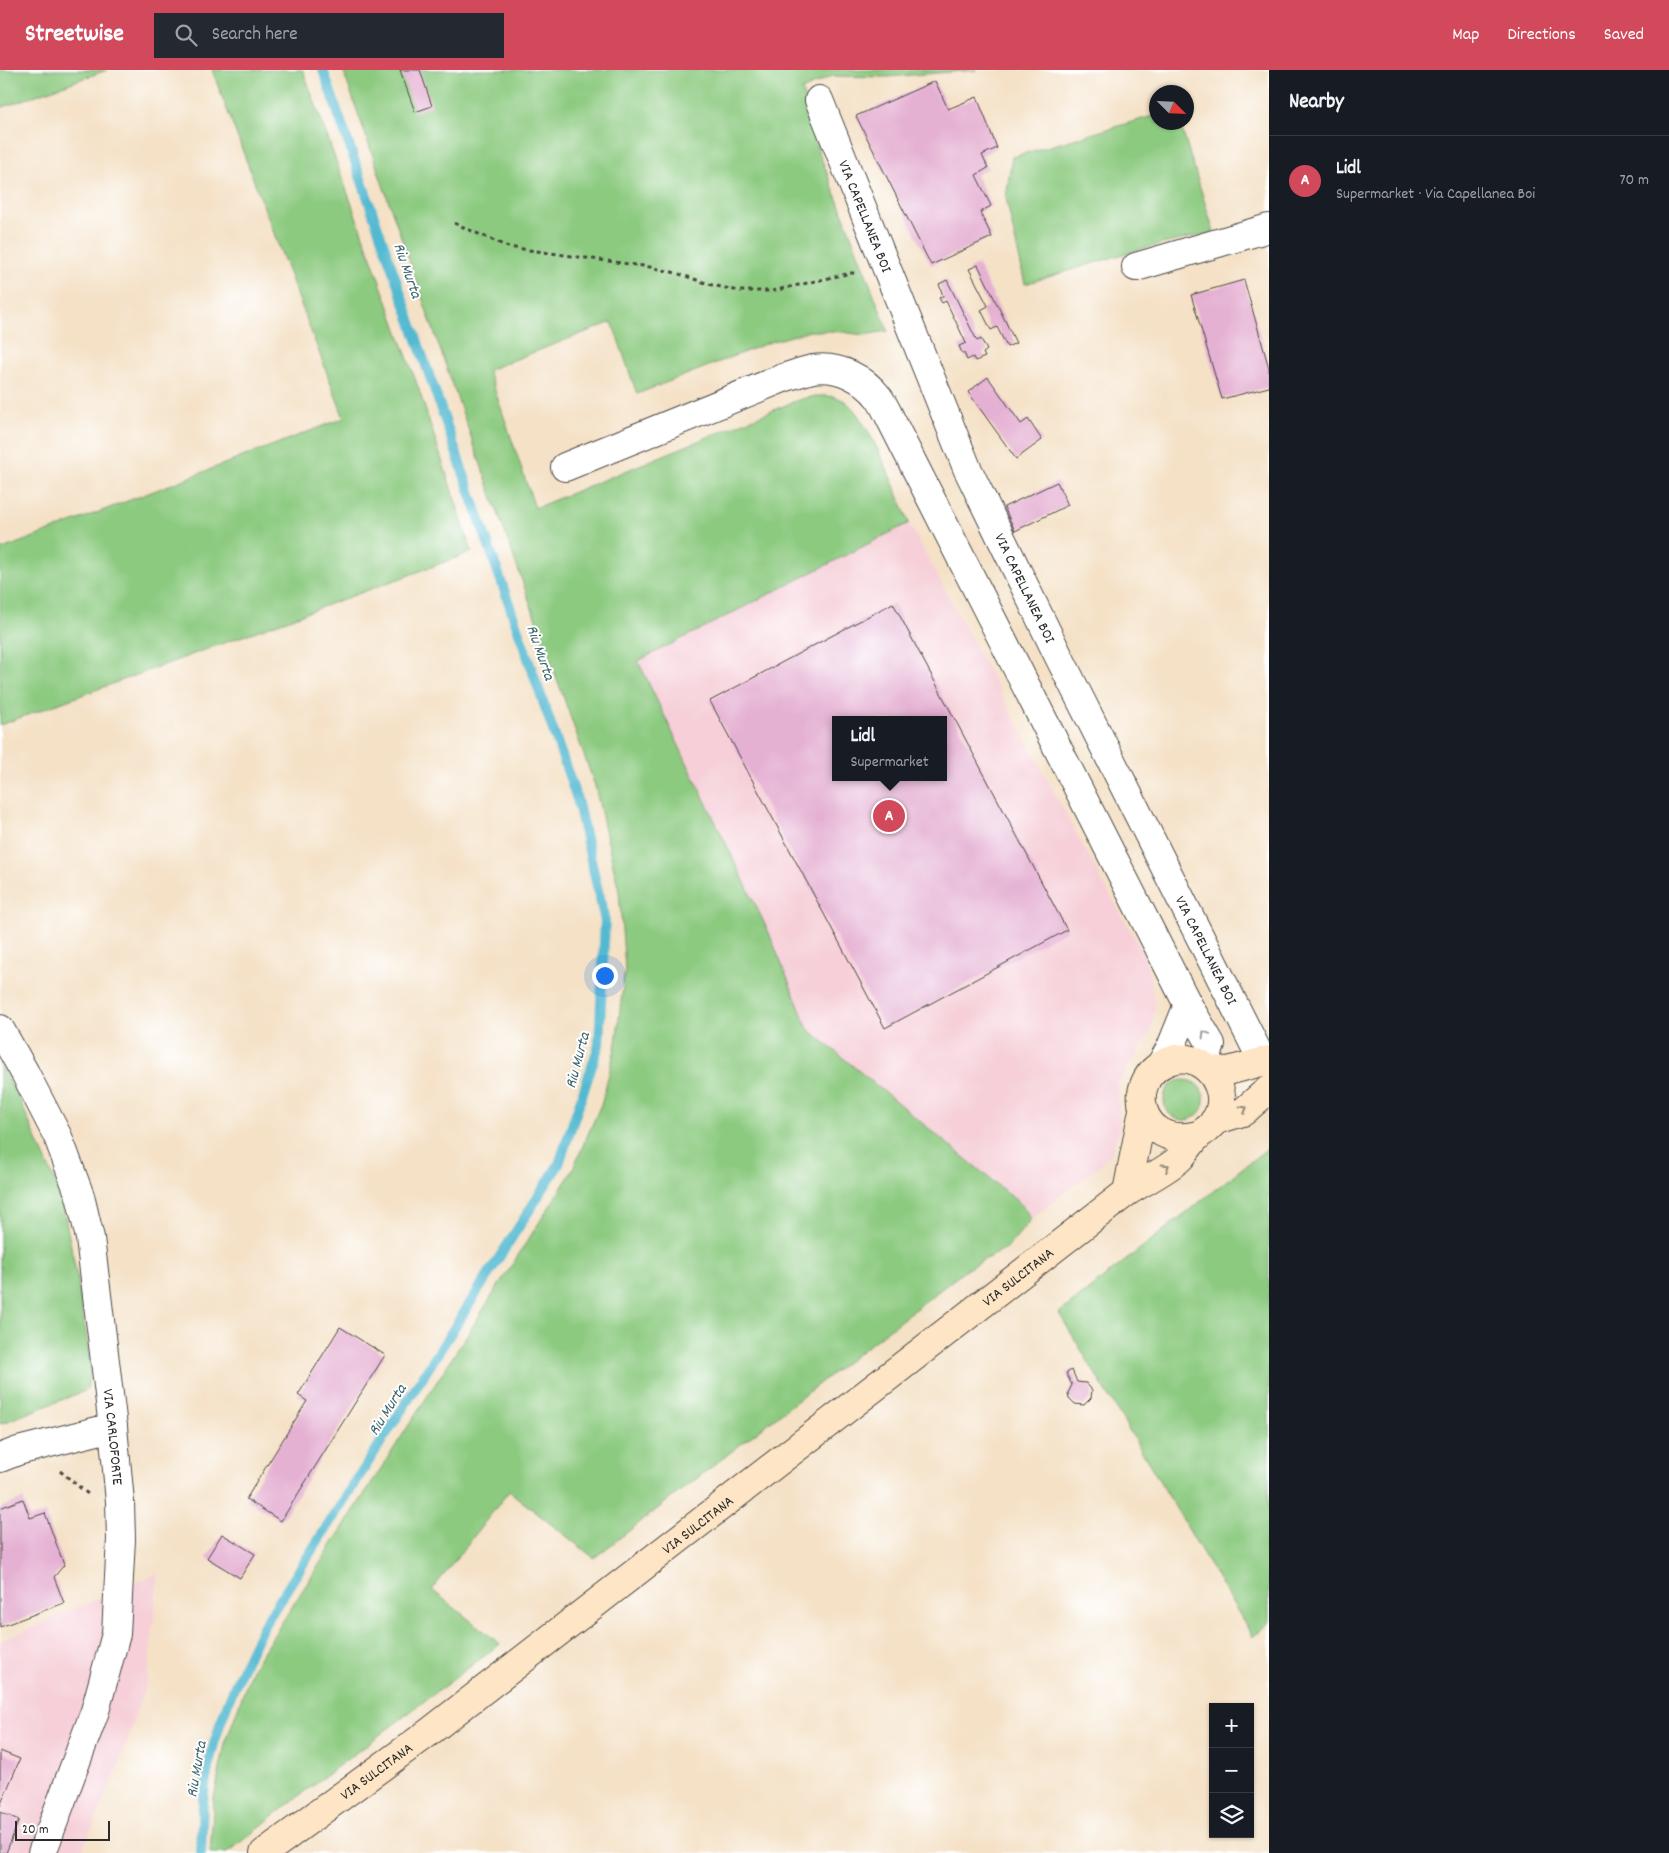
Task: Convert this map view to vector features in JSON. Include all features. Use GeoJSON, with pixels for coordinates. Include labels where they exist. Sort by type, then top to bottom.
{"type":"FeatureCollection","features":[{"type":"Feature","properties":{"kind":"main road"},"geometry":{"type":"LineString","coordinates":[[1127,1192],[1143,1110],[1144,1084],[1151,1073],[1161,1064],[1183,1059],[1194,1061],[1206,1068],[1216,1078],[1222,1100],[1219,1111],[1206,1128]]}},
{"type":"Feature","properties":{"kind":"main road"},"geometry":{"type":"LineString","coordinates":[[1206,1068],[1228,1071],[1266,1061]]}},
{"type":"Feature","properties":{"kind":"main road"},"geometry":{"type":"LineString","coordinates":[[1143,1110],[1149,1122],[1159,1132],[1172,1137],[1185,1138],[1243,1112],[1269,1089]]}},
{"type":"Feature","properties":{"kind":"main road","name":"VIA SULCITANA"},"geometry":{"type":"LineString","coordinates":[[264,1853],[428,1733],[1127,1192],[1180,1158],[1206,1128]]}},
{"type":"Feature","properties":{"kind":"street","name":"VIA CAPELLANEA BOI"},"geometry":{"type":"LineString","coordinates":[[819,100],[967,468],[1059,656],[1266,1061]]}},
{"type":"Feature","properties":{"kind":"street"},"geometry":{"type":"LineString","coordinates":[[1136,267],[1269,228]]}},
{"type":"Feature","properties":{"kind":"street"},"geometry":{"type":"LineString","coordinates":[[564,467],[783,378],[815,369],[834,369],[851,375],[867,385],[878,398],[892,422],[1188,1005],[1211,1044],[1206,1068]]}},
{"type":"Feature","properties":{"kind":"street"},"geometry":{"type":"LineString","coordinates":[[1161,1064],[1171,1047],[1188,1005]]}},
{"type":"Feature","properties":{"kind":"street","name":"VIA CARLOFORTE"},"geometry":{"type":"LineString","coordinates":[[0,1029],[58,1137],[80,1196],[90,1238],[113,1427],[120,1502],[121,1539],[116,1634],[95,1711],[42,1853]]}},
{"type":"Feature","properties":{"kind":"street"},"geometry":{"type":"LineString","coordinates":[[0,1458],[18,1451],[113,1427]]}},
{"type":"Feature","properties":{"kind":"path"},"geometry":{"type":"LineString","coordinates":[[454,223],[508,247],[650,267],[739,291],[772,291],[851,273],[888,274]]}},
{"type":"Feature","properties":{"kind":"path"},"geometry":{"type":"LineString","coordinates":[[57,1469],[89,1495]]}},
{"type":"Feature","properties":{"kind":"shaded area"},"geometry":{"type":"Polygon","coordinates":[[[909,523],[1103,883],[1143,952],[1152,986],[1155,1010],[1151,1032],[1118,1084],[1120,1129],[1111,1154],[1097,1168],[1031,1219],[1023,1206],[808,1029],[769,933],[638,661],[909,523]]]}},
{"type":"Feature","properties":{"kind":"shaded area"},"geometry":{"type":"Polygon","coordinates":[[[158,1573],[148,1677],[120,1763],[81,1853],[0,1853],[0,1641],[158,1573]]]}},
{"type":"Feature","properties":{"kind":"green space"},"geometry":{"type":"Polygon","coordinates":[[[0,70],[107,70],[0,108],[0,70]]]}},
{"type":"Feature","properties":{"kind":"green space"},"geometry":{"type":"Polygon","coordinates":[[[212,70],[303,70],[418,387],[472,552],[0,725],[0,550],[344,418],[212,70]]]}},
{"type":"Feature","properties":{"kind":"green space"},"geometry":{"type":"Polygon","coordinates":[[[343,70],[977,70],[887,77],[832,76],[802,90],[817,147],[888,331],[863,335],[836,331],[810,331],[770,342],[637,394],[612,322],[488,370],[535,508],[809,397],[832,396],[843,400],[862,421],[881,456],[909,523],[638,661],[769,933],[808,1029],[1023,1206],[1031,1219],[1008,1247],[967,1269],[594,1558],[509,1491],[432,1590],[500,1644],[296,1798],[227,1853],[210,1853],[214,1798],[225,1744],[252,1669],[571,1173],[602,1102],[616,1044],[625,968],[619,891],[595,786],[343,70]]]}},
{"type":"Feature","properties":{"kind":"green space"},"geometry":{"type":"Polygon","coordinates":[[[1149,117],[1149,130],[1182,130],[1214,232],[1137,250],[1025,284],[1006,198],[1012,157],[1149,117]]]}},
{"type":"Feature","properties":{"kind":"green space"},"geometry":{"type":"Polygon","coordinates":[[[0,1065],[18,1096],[61,1196],[77,1277],[91,1367],[87,1390],[0,1424],[0,1065]]]}},
{"type":"Feature","properties":{"kind":"green space"},"geometry":{"type":"Polygon","coordinates":[[[1188,1080],[1195,1083],[1201,1089],[1204,1100],[1203,1108],[1195,1117],[1188,1120],[1180,1120],[1173,1117],[1165,1108],[1164,1096],[1167,1089],[1176,1081],[1188,1080]]]}},
{"type":"Feature","properties":{"kind":"green space"},"geometry":{"type":"Polygon","coordinates":[[[1269,1147],[1269,1622],[1253,1637],[1059,1313],[1269,1147]]]}},
{"type":"Feature","properties":{"kind":"building"},"geometry":{"type":"Polygon","coordinates":[[[400,70],[420,70],[432,106],[415,112],[400,70]]]}},
{"type":"Feature","properties":{"kind":"building"},"geometry":{"type":"Polygon","coordinates":[[[935,81],[948,109],[977,97],[997,148],[982,155],[988,168],[976,175],[991,206],[980,212],[992,237],[931,265],[856,116],[935,81]]]}},
{"type":"Feature","properties":{"kind":"building"},"geometry":{"type":"Polygon","coordinates":[[[978,265],[1016,343],[1007,347],[997,327],[991,330],[981,310],[988,306],[969,269],[978,265]]]}},
{"type":"Feature","properties":{"kind":"building"},"geometry":{"type":"Polygon","coordinates":[[[947,280],[977,341],[981,339],[987,350],[983,353],[985,357],[975,361],[973,357],[967,360],[964,353],[962,353],[959,346],[966,343],[946,301],[942,303],[939,298],[943,296],[939,284],[947,280]]]}},
{"type":"Feature","properties":{"kind":"building"},"geometry":{"type":"Polygon","coordinates":[[[1244,280],[1269,368],[1269,387],[1222,399],[1191,295],[1244,280]]]}},
{"type":"Feature","properties":{"kind":"building"},"geometry":{"type":"Polygon","coordinates":[[[988,377],[1021,424],[1028,419],[1042,440],[1016,459],[968,392],[988,377]]]}},
{"type":"Feature","properties":{"kind":"building"},"geometry":{"type":"Polygon","coordinates":[[[1057,482],[1068,505],[1015,531],[1004,507],[1057,482]]]}},
{"type":"Feature","properties":{"kind":"building"},"geometry":{"type":"Polygon","coordinates":[[[893,603],[1067,930],[885,1028],[710,701],[893,603]]]}},
{"type":"Feature","properties":{"kind":"building"},"geometry":{"type":"Polygon","coordinates":[[[340,1327],[385,1355],[281,1521],[246,1499],[307,1401],[298,1395],[340,1327]]]}},
{"type":"Feature","properties":{"kind":"building"},"geometry":{"type":"Polygon","coordinates":[[[1072,1370],[1077,1382],[1086,1383],[1092,1390],[1091,1398],[1084,1405],[1075,1404],[1069,1398],[1068,1393],[1072,1385],[1066,1373],[1072,1370]]]}},
{"type":"Feature","properties":{"kind":"building"},"geometry":{"type":"Polygon","coordinates":[[[23,1499],[30,1518],[45,1513],[64,1565],[54,1577],[64,1603],[0,1627],[0,1508],[23,1499]]]}},
{"type":"Feature","properties":{"kind":"building"},"geometry":{"type":"Polygon","coordinates":[[[222,1534],[255,1554],[240,1578],[207,1558],[222,1534]]]}},
{"type":"Feature","properties":{"kind":"building"},"geometry":{"type":"Polygon","coordinates":[[[0,1751],[20,1759],[0,1806],[0,1751]]]}},
{"type":"Feature","properties":{"kind":"building"},"geometry":{"type":"Polygon","coordinates":[[[0,1812],[19,1820],[6,1853],[0,1853],[0,1812]]]}},
{"type":"Feature","properties":{"kind":"waterway","name":"Riu Murta"},"geometry":{"type":"LineString","coordinates":[[201,1853],[204,1792],[214,1743],[228,1702],[254,1644],[264,1625],[559,1164],[599,1045],[605,921],[577,799],[323,70]]}},
{"type":"Feature","properties":{"kind":"place","name":"Lidl"},"geometry":{"type":"Point","coordinates":[889,816]}}]}
